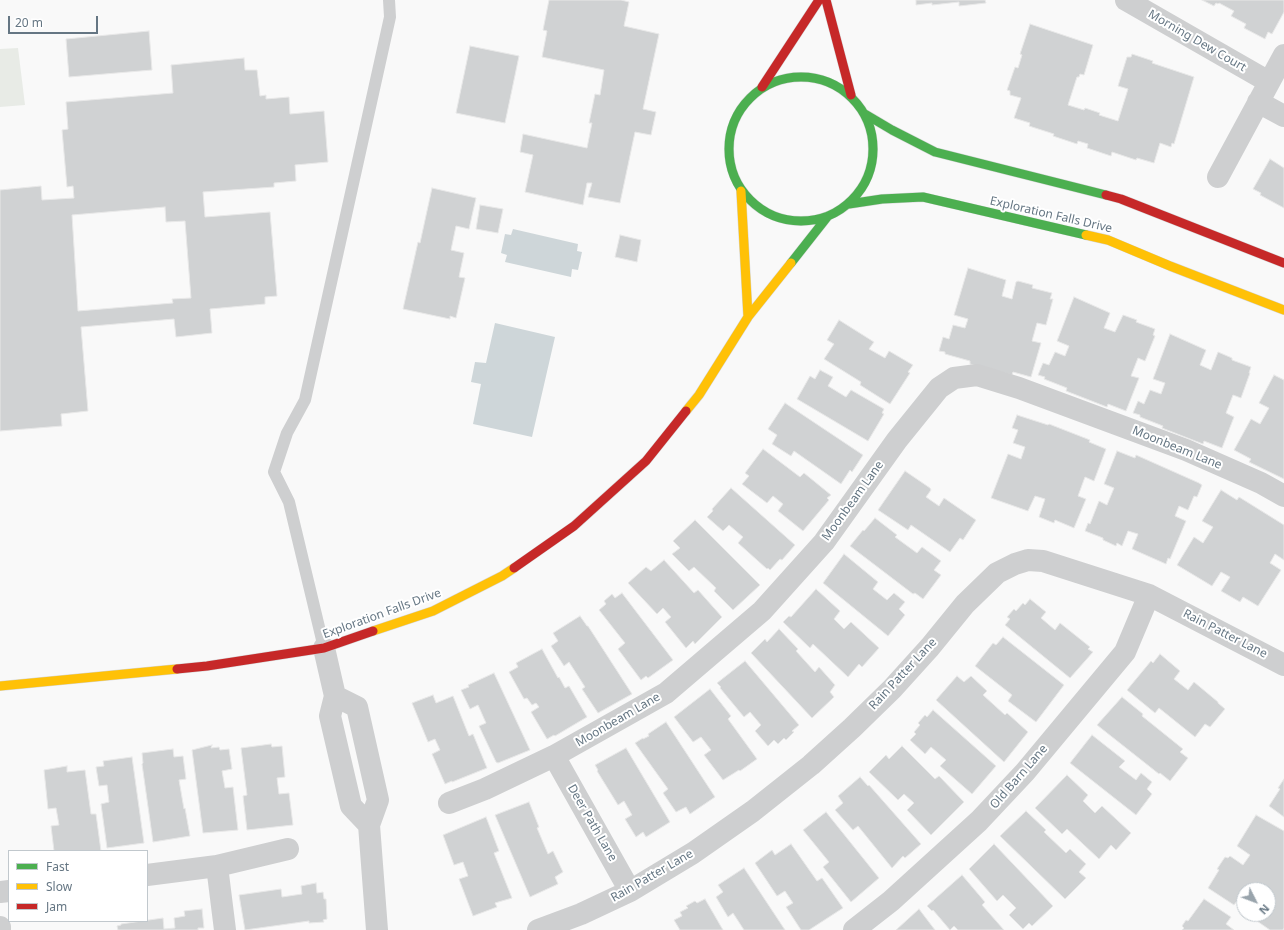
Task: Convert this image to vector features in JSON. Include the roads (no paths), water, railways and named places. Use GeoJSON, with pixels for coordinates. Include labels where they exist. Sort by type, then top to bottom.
{"type":"FeatureCollection","features":[{"type":"Feature","properties":{"kind":"street","name":"Exploration Falls Drive"},"geometry":{"type":"LineString","coordinates":[[762,87],[784,78],[808,76],[830,81],[851,95],[865,114],[873,137],[873,162],[864,185],[848,204],[828,216],[804,222],[779,219],[758,208],[741,191],[731,170],[728,146],[733,123],[744,103],[762,87],[819,0]]}},
{"type":"Feature","properties":{"kind":"street","name":"Exploration Falls Drive"},"geometry":{"type":"LineString","coordinates":[[826,0],[851,95]]}},
{"type":"Feature","properties":{"kind":"street","name":"Morning Dew Court"},"geometry":{"type":"LineString","coordinates":[[1126,0],[1269,82]]}},
{"type":"Feature","properties":{"kind":"street"},"geometry":{"type":"LineString","coordinates":[[1218,177],[1284,55]]}},
{"type":"Feature","properties":{"kind":"street"},"geometry":{"type":"LineString","coordinates":[[1258,102],[1284,116]]}},
{"type":"Feature","properties":{"kind":"street","name":"Exploration Falls Drive"},"geometry":{"type":"LineString","coordinates":[[865,114],[935,152],[1121,199],[1284,263]]}},
{"type":"Feature","properties":{"kind":"street","name":"Exploration Falls Drive"},"geometry":{"type":"LineString","coordinates":[[741,191],[748,317]]}},
{"type":"Feature","properties":{"kind":"street","name":"Exploration Falls Drive"},"geometry":{"type":"LineString","coordinates":[[848,204],[882,199],[923,197],[1108,240],[1170,266],[1284,310]]}},
{"type":"Feature","properties":{"kind":"street","name":"Exploration Falls Drive"},"geometry":{"type":"LineString","coordinates":[[0,686],[207,666],[324,648],[433,611],[502,576],[574,526],[646,461],[699,395],[748,317],[828,216]]}},
{"type":"Feature","properties":{"kind":"street","name":"Moonbeam Lane"},"geometry":{"type":"LineString","coordinates":[[449,803],[485,789],[554,756],[666,693],[762,611],[824,542],[897,440],[939,388],[954,378],[977,375],[1019,388],[1186,450],[1261,483],[1284,496]]}},
{"type":"Feature","properties":{"kind":"street","name":"Rain Patter Lane"},"geometry":{"type":"LineString","coordinates":[[538,930],[581,914],[630,890],[693,853],[753,811],[810,765],[852,728],[892,689],[930,647],[965,604],[997,573],[1015,564],[1028,560],[1043,561],[1149,595],[1282,659]]}},
{"type":"Feature","properties":{"kind":"street","name":"Old Barn Lane"},"geometry":{"type":"LineString","coordinates":[[854,930],[891,901],[979,821],[1025,772],[1125,652],[1149,595]]}},
{"type":"Feature","properties":{"kind":"street"},"geometry":{"type":"LineString","coordinates":[[324,648],[335,696],[357,707],[378,800],[368,824],[377,930]]}},
{"type":"Feature","properties":{"kind":"street","name":"Deer Path Lane"},"geometry":{"type":"LineString","coordinates":[[554,756],[630,890]]}},
{"type":"Feature","properties":{"kind":"street"},"geometry":{"type":"LineString","coordinates":[[148,875],[217,866],[288,849]]}},
{"type":"Feature","properties":{"kind":"street"},"geometry":{"type":"LineString","coordinates":[[217,866],[225,930]]}},
{"type":"Feature","properties":{"kind":"lane"},"geometry":{"type":"LineString","coordinates":[[324,648],[289,502],[274,472],[287,434],[305,400],[390,17],[389,0]]}}]}
